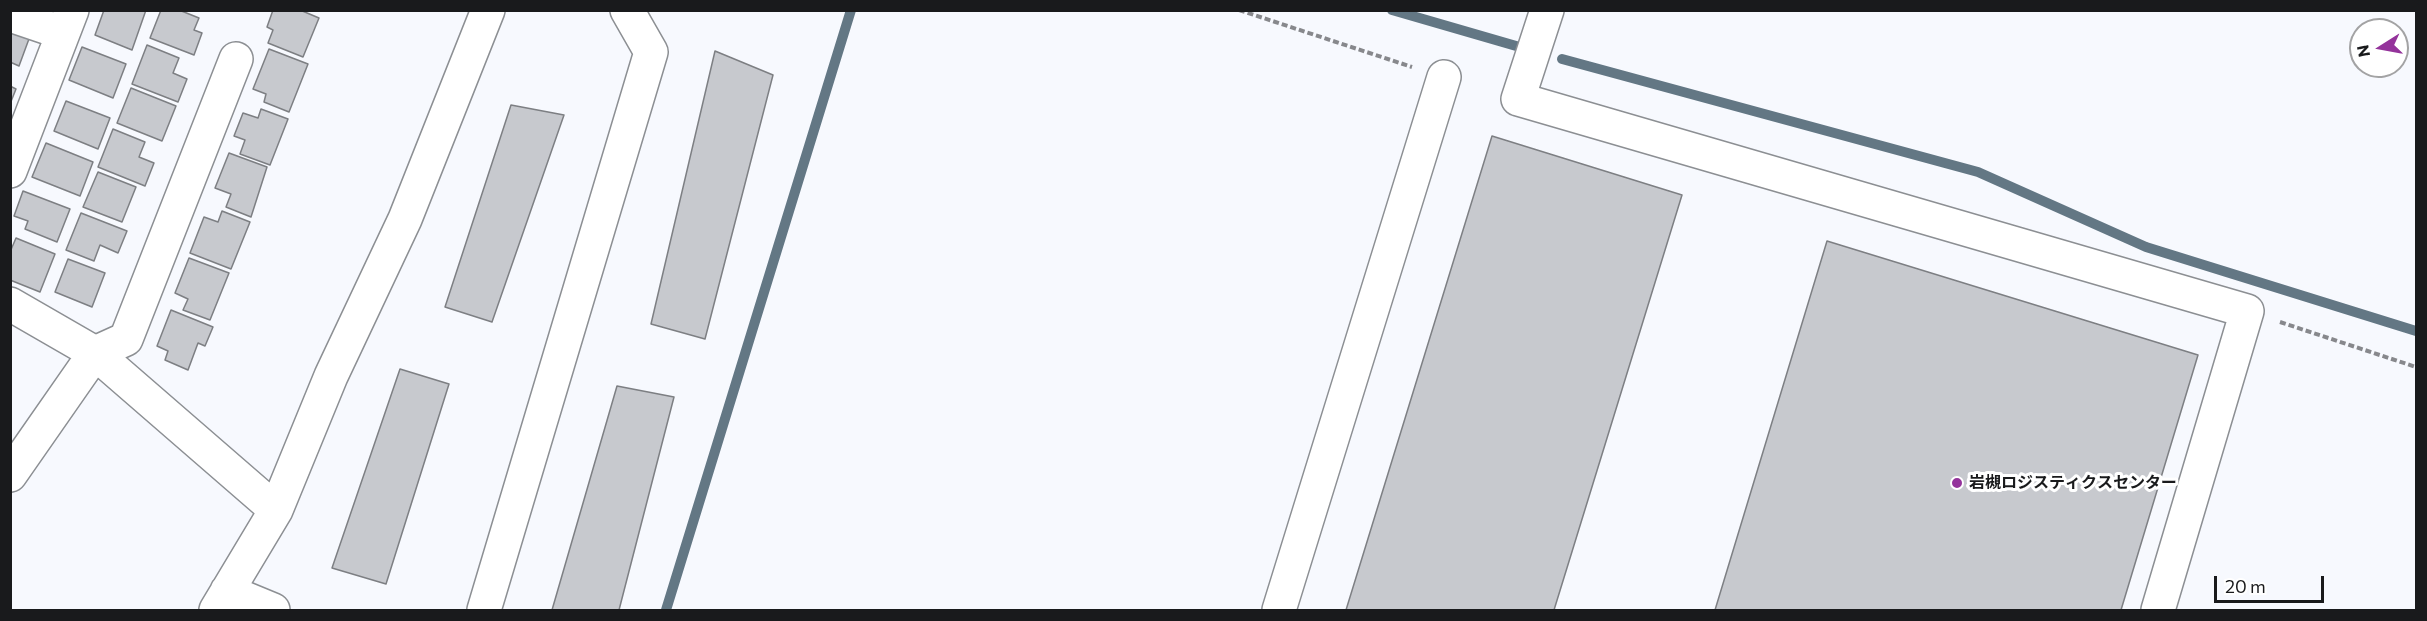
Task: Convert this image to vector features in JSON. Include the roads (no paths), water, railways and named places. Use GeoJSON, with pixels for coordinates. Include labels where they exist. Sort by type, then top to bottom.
{"type":"FeatureCollection","features":[{"type":"Feature","properties":{"kind":"street"},"geometry":{"type":"LineString","coordinates":[[273,610],[222,601],[276,510],[331,376],[405,219],[488,10]]}},
{"type":"Feature","properties":{"kind":"street"},"geometry":{"type":"LineString","coordinates":[[484,610],[651,52],[627,10]]}},
{"type":"Feature","properties":{"kind":"street"},"geometry":{"type":"LineString","coordinates":[[1547,10],[1518,99],[2247,311],[2158,610]]}},
{"type":"Feature","properties":{"kind":"street"},"geometry":{"type":"LineString","coordinates":[[10,15],[68,22],[10,171]]}},
{"type":"Feature","properties":{"kind":"street"},"geometry":{"type":"LineString","coordinates":[[10,475],[94,353],[126,339],[236,59]]}},
{"type":"Feature","properties":{"kind":"street"},"geometry":{"type":"LineString","coordinates":[[1279,610],[1444,77]]}},
{"type":"Feature","properties":{"kind":"street"},"geometry":{"type":"LineString","coordinates":[[10,304],[94,353],[276,510]]}},
{"type":"Feature","properties":{"kind":"waterway"},"geometry":{"type":"LineString","coordinates":[[666,610],[851,10]]}},
{"type":"Feature","properties":{"kind":"waterway"},"geometry":{"type":"LineString","coordinates":[[1392,10],[1530,50]]}},
{"type":"Feature","properties":{"kind":"waterway"},"geometry":{"type":"LineString","coordinates":[[1562,59],[1978,172],[2146,247],[2416,331]]}},
{"type":"Feature","properties":{"kind":"place","name":"岩槻ロジスティクスセンター"},"geometry":{"type":"Point","coordinates":[1957,483]}}]}
